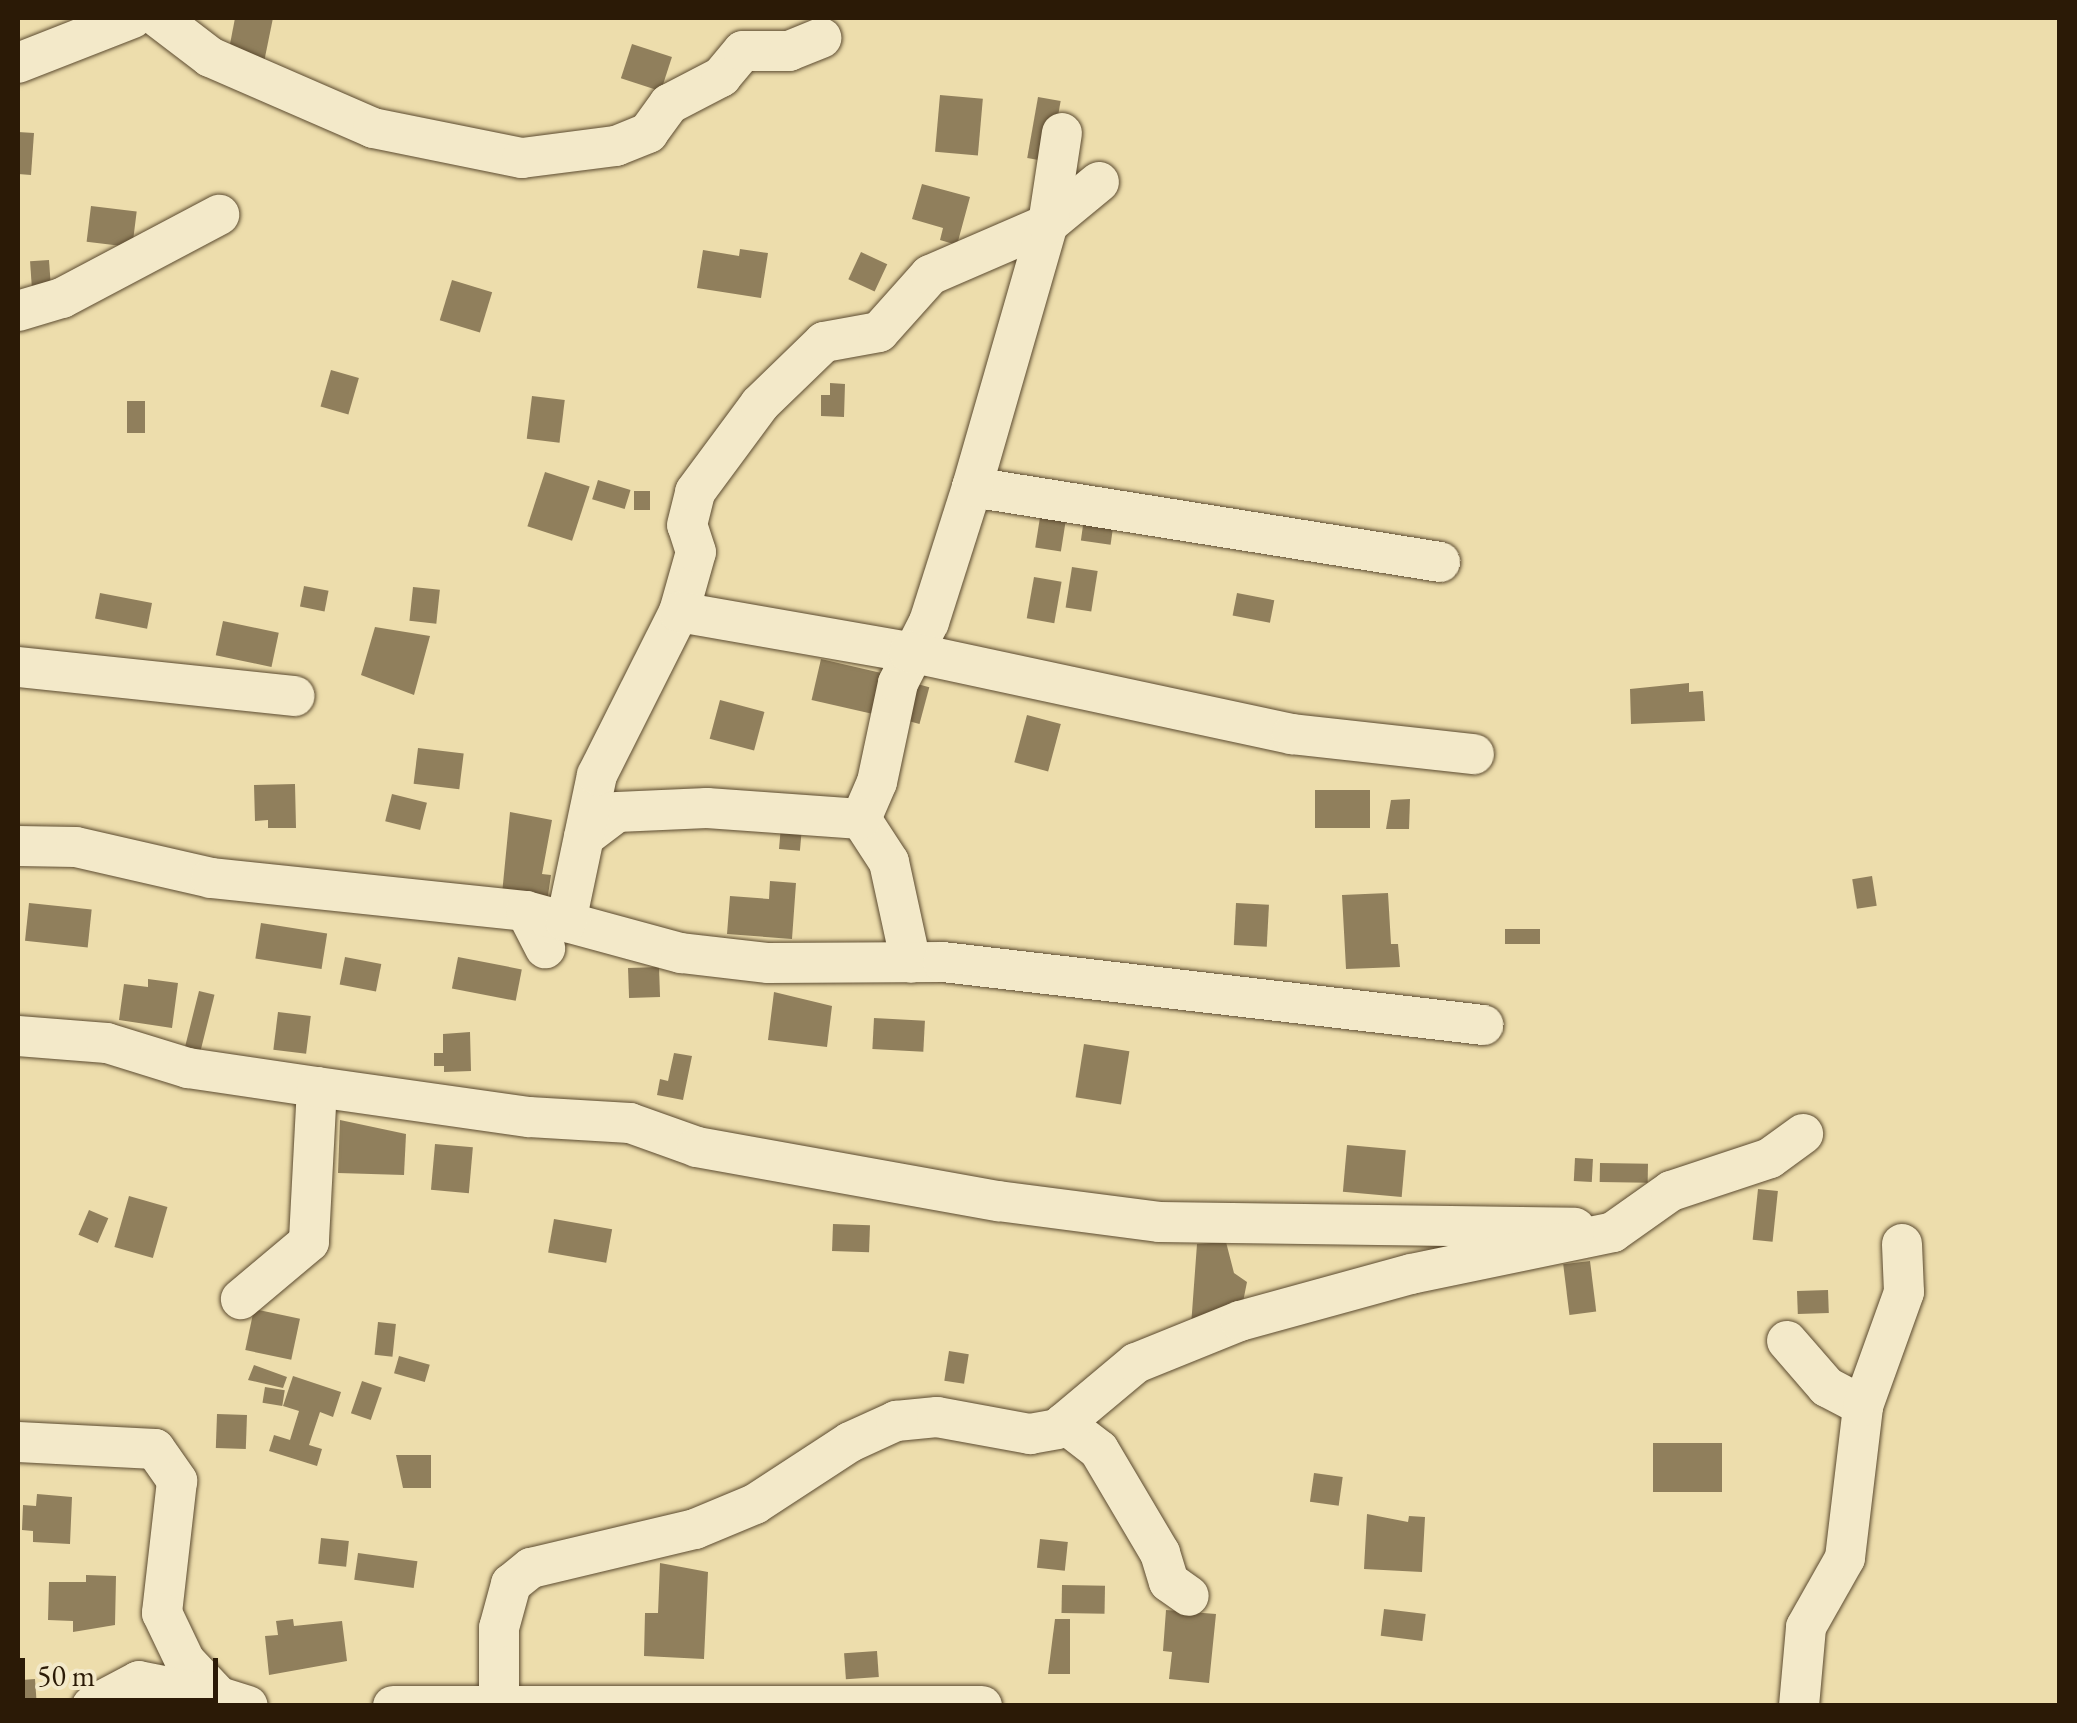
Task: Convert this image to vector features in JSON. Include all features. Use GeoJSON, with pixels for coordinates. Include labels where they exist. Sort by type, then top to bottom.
{"type":"FeatureCollection","features":[{"type":"Feature","properties":{"kind":"street"},"geometry":{"type":"LineString","coordinates":[[18,63],[133,18]]}},
{"type":"Feature","properties":{"kind":"street"},"geometry":{"type":"LineString","coordinates":[[159,18],[210,56],[372,128],[522,158],[632,140],[648,133],[669,104],[720,76],[743,50],[789,51],[821,38]]}},
{"type":"Feature","properties":{"kind":"street"},"geometry":{"type":"LineString","coordinates":[[911,962],[889,862],[862,819],[909,652],[928,622],[972,487],[1048,224],[1062,133]]}},
{"type":"Feature","properties":{"kind":"street"},"geometry":{"type":"LineString","coordinates":[[556,935],[597,775],[679,612],[696,552],[686,525],[695,492],[760,404],[824,342],[879,332],[930,275],[1048,224],[1099,182]]}},
{"type":"Feature","properties":{"kind":"street"},"geometry":{"type":"LineString","coordinates":[[18,311],[62,298],[219,215]]}},
{"type":"Feature","properties":{"kind":"street"},"geometry":{"type":"LineString","coordinates":[[972,487],[1440,562]]}},
{"type":"Feature","properties":{"kind":"street"},"geometry":{"type":"LineString","coordinates":[[679,612],[909,652],[1292,734],[1474,754]]}},
{"type":"Feature","properties":{"kind":"street"},"geometry":{"type":"LineString","coordinates":[[18,667],[294,696]]}},
{"type":"Feature","properties":{"kind":"street"},"geometry":{"type":"LineString","coordinates":[[584,837],[617,812],[708,808],[862,819]]}},
{"type":"Feature","properties":{"kind":"street"},"geometry":{"type":"LineString","coordinates":[[18,846],[76,848],[211,878],[526,910],[556,935],[768,964],[911,962],[1483,1025]]}},
{"type":"Feature","properties":{"kind":"street"},"geometry":{"type":"LineString","coordinates":[[18,1036],[107,1043],[188,1068],[316,1087],[529,1116],[630,1123],[698,1147],[1159,1222],[1542,1224],[1613,1232]]}},
{"type":"Feature","properties":{"kind":"street"},"geometry":{"type":"LineString","coordinates":[[241,1299],[309,1242],[316,1087]]}},
{"type":"Feature","properties":{"kind":"street"},"geometry":{"type":"LineString","coordinates":[[498,1703],[498,1628],[511,1584],[531,1568],[696,1529],[755,1504],[850,1442],[896,1421],[938,1417],[1030,1434],[1064,1423],[1136,1363],[1274,1309],[1613,1232],[1671,1191],[1770,1158],[1802,1134]]}},
{"type":"Feature","properties":{"kind":"street"},"geometry":{"type":"LineString","coordinates":[[1799,1706],[1806,1627],[1844,1558],[1863,1406],[1904,1292],[1902,1244]]}},
{"type":"Feature","properties":{"kind":"street"},"geometry":{"type":"LineString","coordinates":[[1787,1341],[1826,1387],[1863,1406]]}},
{"type":"Feature","properties":{"kind":"street"},"geometry":{"type":"LineString","coordinates":[[1064,1423],[1098,1450],[1160,1553],[1169,1582],[1190,1596]]}},
{"type":"Feature","properties":{"kind":"street"},"geometry":{"type":"LineString","coordinates":[[18,1442],[155,1450],[177,1482],[162,1614],[184,1661],[219,1696],[241,1704]]}},
{"type":"Feature","properties":{"kind":"street"},"geometry":{"type":"LineString","coordinates":[[92,1706],[139,1681],[241,1704]]}},
{"type":"Feature","properties":{"kind":"street"},"geometry":{"type":"LineString","coordinates":[[393,1706],[982,1706]]}},
{"type":"Feature","properties":{"kind":"building"},"geometry":{"type":"Polygon","coordinates":[[[235,18],[273,18],[263,67],[227,60],[235,18]]]}},
{"type":"Feature","properties":{"kind":"building"},"geometry":{"type":"Polygon","coordinates":[[[632,44],[672,57],[661,91],[621,78],[632,44]]]}},
{"type":"Feature","properties":{"kind":"building"},"geometry":{"type":"Polygon","coordinates":[[[940,95],[983,99],[978,156],[935,152],[940,95]]]}},
{"type":"Feature","properties":{"kind":"building"},"geometry":{"type":"Polygon","coordinates":[[[1038,97],[1061,101],[1050,162],[1027,158],[1038,97]]]}},
{"type":"Feature","properties":{"kind":"building"},"geometry":{"type":"Polygon","coordinates":[[[18,132],[34,133],[31,175],[18,174],[18,132]]]}},
{"type":"Feature","properties":{"kind":"building"},"geometry":{"type":"Polygon","coordinates":[[[922,184],[970,197],[957,245],[940,240],[943,228],[912,219],[922,184]]]}},
{"type":"Feature","properties":{"kind":"building"},"geometry":{"type":"Polygon","coordinates":[[[91,206],[137,212],[132,247],[87,242],[91,206]]]}},
{"type":"Feature","properties":{"kind":"building"},"geometry":{"type":"Polygon","coordinates":[[[740,249],[768,253],[761,298],[697,288],[703,250],[739,256],[740,249]]]}},
{"type":"Feature","properties":{"kind":"building"},"geometry":{"type":"Polygon","coordinates":[[[861,252],[887,264],[875,291],[848,279],[861,252]]]}},
{"type":"Feature","properties":{"kind":"building"},"geometry":{"type":"Polygon","coordinates":[[[49,260],[51,288],[32,289],[30,261],[49,260]]]}},
{"type":"Feature","properties":{"kind":"building"},"geometry":{"type":"Polygon","coordinates":[[[452,280],[492,292],[480,332],[440,320],[452,280]]]}},
{"type":"Feature","properties":{"kind":"building"},"geometry":{"type":"Polygon","coordinates":[[[331,370],[359,378],[348,415],[321,407],[331,370]]]}},
{"type":"Feature","properties":{"kind":"building"},"geometry":{"type":"Polygon","coordinates":[[[830,383],[845,384],[844,417],[821,416],[821,395],[830,395],[830,383]]]}},
{"type":"Feature","properties":{"kind":"building"},"geometry":{"type":"Polygon","coordinates":[[[532,396],[565,400],[560,443],[527,439],[532,396]]]}},
{"type":"Feature","properties":{"kind":"building"},"geometry":{"type":"Polygon","coordinates":[[[127,401],[145,401],[145,433],[127,433],[127,401]]]}},
{"type":"Feature","properties":{"kind":"building"},"geometry":{"type":"Polygon","coordinates":[[[545,472],[590,487],[572,541],[527,526],[545,472]]]}},
{"type":"Feature","properties":{"kind":"building"},"geometry":{"type":"Polygon","coordinates":[[[598,480],[631,490],[625,509],[592,499],[598,480]]]}},
{"type":"Feature","properties":{"kind":"building"},"geometry":{"type":"Polygon","coordinates":[[[634,491],[650,491],[650,510],[634,510],[634,491]]]}},
{"type":"Feature","properties":{"kind":"building"},"geometry":{"type":"Polygon","coordinates":[[[1087,497],[1117,501],[1111,545],[1081,541],[1087,497]]]}},
{"type":"Feature","properties":{"kind":"building"},"geometry":{"type":"Polygon","coordinates":[[[1041,511],[1067,515],[1061,552],[1035,548],[1041,511]]]}},
{"type":"Feature","properties":{"kind":"building"},"geometry":{"type":"Polygon","coordinates":[[[1072,567],[1098,571],[1091,612],[1066,607],[1072,567]]]}},
{"type":"Feature","properties":{"kind":"building"},"geometry":{"type":"Polygon","coordinates":[[[1034,577],[1062,582],[1054,623],[1027,618],[1034,577]]]}},
{"type":"Feature","properties":{"kind":"building"},"geometry":{"type":"Polygon","coordinates":[[[304,586],[329,591],[325,611],[300,607],[304,586]]]}},
{"type":"Feature","properties":{"kind":"building"},"geometry":{"type":"Polygon","coordinates":[[[413,587],[440,590],[436,624],[409,621],[413,587]]]}},
{"type":"Feature","properties":{"kind":"building"},"geometry":{"type":"Polygon","coordinates":[[[100,593],[152,603],[147,629],[95,619],[100,593]]]}},
{"type":"Feature","properties":{"kind":"building"},"geometry":{"type":"Polygon","coordinates":[[[1237,593],[1274,600],[1270,623],[1233,616],[1237,593]]]}},
{"type":"Feature","properties":{"kind":"building"},"geometry":{"type":"Polygon","coordinates":[[[223,621],[279,633],[271,667],[216,655],[223,621]]]}},
{"type":"Feature","properties":{"kind":"building"},"geometry":{"type":"Polygon","coordinates":[[[375,627],[430,636],[414,695],[361,675],[375,627]]]}},
{"type":"Feature","properties":{"kind":"building"},"geometry":{"type":"Polygon","coordinates":[[[821,659],[881,673],[872,714],[812,700],[821,659]]]}},
{"type":"Feature","properties":{"kind":"building"},"geometry":{"type":"Polygon","coordinates":[[[910,682],[929,687],[919,724],[900,719],[910,682]]]}},
{"type":"Feature","properties":{"kind":"building"},"geometry":{"type":"Polygon","coordinates":[[[1689,683],[1689,692],[1703,691],[1705,721],[1631,724],[1630,689],[1689,683]]]}},
{"type":"Feature","properties":{"kind":"building"},"geometry":{"type":"Polygon","coordinates":[[[720,700],[764,712],[754,751],[710,739],[720,700]]]}},
{"type":"Feature","properties":{"kind":"building"},"geometry":{"type":"Polygon","coordinates":[[[1027,715],[1061,724],[1048,771],[1014,762],[1027,715]]]}},
{"type":"Feature","properties":{"kind":"building"},"geometry":{"type":"Polygon","coordinates":[[[418,748],[464,754],[459,789],[414,784],[418,748]]]}},
{"type":"Feature","properties":{"kind":"building"},"geometry":{"type":"Polygon","coordinates":[[[295,784],[296,828],[268,828],[268,820],[255,821],[254,785],[295,784]]]}},
{"type":"Feature","properties":{"kind":"building"},"geometry":{"type":"Polygon","coordinates":[[[1315,790],[1370,790],[1370,828],[1315,828],[1315,790]]]}},
{"type":"Feature","properties":{"kind":"building"},"geometry":{"type":"Polygon","coordinates":[[[392,794],[427,803],[420,830],[385,821],[392,794]]]}},
{"type":"Feature","properties":{"kind":"building"},"geometry":{"type":"Polygon","coordinates":[[[1410,799],[1409,829],[1386,829],[1391,800],[1410,799]]]}},
{"type":"Feature","properties":{"kind":"building"},"geometry":{"type":"Polygon","coordinates":[[[510,812],[552,820],[542,874],[551,875],[547,902],[502,894],[510,812]]]}},
{"type":"Feature","properties":{"kind":"building"},"geometry":{"type":"Polygon","coordinates":[[[781,826],[802,828],[800,851],[779,849],[781,826]]]}},
{"type":"Feature","properties":{"kind":"building"},"geometry":{"type":"Polygon","coordinates":[[[1872,876],[1877,906],[1857,909],[1852,879],[1872,876]]]}},
{"type":"Feature","properties":{"kind":"building"},"geometry":{"type":"Polygon","coordinates":[[[770,881],[796,883],[792,939],[727,934],[730,896],[769,899],[770,881]]]}},
{"type":"Feature","properties":{"kind":"building"},"geometry":{"type":"Polygon","coordinates":[[[1388,893],[1391,944],[1398,944],[1400,967],[1346,969],[1342,895],[1388,893]]]}},
{"type":"Feature","properties":{"kind":"building"},"geometry":{"type":"Polygon","coordinates":[[[29,903],[92,910],[88,947],[25,941],[29,903]]]}},
{"type":"Feature","properties":{"kind":"building"},"geometry":{"type":"Polygon","coordinates":[[[1236,903],[1269,905],[1267,947],[1234,945],[1236,903]]]}},
{"type":"Feature","properties":{"kind":"building"},"geometry":{"type":"Polygon","coordinates":[[[261,923],[327,933],[322,969],[255,959],[261,923]]]}},
{"type":"Feature","properties":{"kind":"building"},"geometry":{"type":"Polygon","coordinates":[[[1505,929],[1540,929],[1540,944],[1505,944],[1505,929]]]}},
{"type":"Feature","properties":{"kind":"building"},"geometry":{"type":"Polygon","coordinates":[[[345,957],[381,964],[376,992],[340,984],[345,957]]]}},
{"type":"Feature","properties":{"kind":"building"},"geometry":{"type":"Polygon","coordinates":[[[458,957],[522,969],[516,1001],[452,988],[458,957]]]}},
{"type":"Feature","properties":{"kind":"building"},"geometry":{"type":"Polygon","coordinates":[[[659,967],[660,997],[629,998],[628,968],[659,967]]]}},
{"type":"Feature","properties":{"kind":"building"},"geometry":{"type":"Polygon","coordinates":[[[148,979],[178,983],[172,1028],[119,1020],[124,984],[148,987],[148,979]]]}},
{"type":"Feature","properties":{"kind":"building"},"geometry":{"type":"Polygon","coordinates":[[[199,991],[215,995],[200,1052],[185,1048],[199,991]]]}},
{"type":"Feature","properties":{"kind":"building"},"geometry":{"type":"Polygon","coordinates":[[[774,992],[832,1006],[827,1047],[768,1040],[774,992]]]}},
{"type":"Feature","properties":{"kind":"building"},"geometry":{"type":"Polygon","coordinates":[[[278,1012],[311,1016],[306,1054],[273,1050],[278,1012]]]}},
{"type":"Feature","properties":{"kind":"building"},"geometry":{"type":"Polygon","coordinates":[[[874,1018],[925,1021],[923,1052],[872,1049],[874,1018]]]}},
{"type":"Feature","properties":{"kind":"building"},"geometry":{"type":"Polygon","coordinates":[[[470,1032],[471,1071],[444,1072],[444,1066],[434,1066],[434,1053],[443,1053],[443,1034],[470,1032]]]}},
{"type":"Feature","properties":{"kind":"building"},"geometry":{"type":"Polygon","coordinates":[[[1084,1044],[1129,1051],[1121,1105],[1076,1097],[1084,1044]]]}},
{"type":"Feature","properties":{"kind":"building"},"geometry":{"type":"Polygon","coordinates":[[[674,1053],[692,1056],[683,1100],[657,1095],[660,1079],[668,1081],[674,1053]]]}},
{"type":"Feature","properties":{"kind":"building"},"geometry":{"type":"Polygon","coordinates":[[[340,1120],[406,1134],[404,1175],[338,1173],[340,1120]]]}},
{"type":"Feature","properties":{"kind":"building"},"geometry":{"type":"Polygon","coordinates":[[[435,1144],[473,1147],[469,1193],[431,1190],[435,1144]]]}},
{"type":"Feature","properties":{"kind":"building"},"geometry":{"type":"Polygon","coordinates":[[[1347,1145],[1406,1150],[1402,1197],[1343,1192],[1347,1145]]]}},
{"type":"Feature","properties":{"kind":"building"},"geometry":{"type":"Polygon","coordinates":[[[1575,1158],[1593,1159],[1592,1182],[1574,1181],[1575,1158]]]}},
{"type":"Feature","properties":{"kind":"building"},"geometry":{"type":"Polygon","coordinates":[[[1600,1163],[1648,1164],[1648,1183],[1600,1182],[1600,1163]]]}},
{"type":"Feature","properties":{"kind":"building"},"geometry":{"type":"Polygon","coordinates":[[[1758,1189],[1778,1191],[1773,1242],[1753,1240],[1758,1189]]]}},
{"type":"Feature","properties":{"kind":"building"},"geometry":{"type":"Polygon","coordinates":[[[129,1196],[167,1207],[153,1258],[114,1247],[129,1196]]]}},
{"type":"Feature","properties":{"kind":"building"},"geometry":{"type":"Polygon","coordinates":[[[89,1210],[108,1218],[98,1243],[78,1235],[89,1210]]]}},
{"type":"Feature","properties":{"kind":"building"},"geometry":{"type":"Polygon","coordinates":[[[554,1219],[612,1229],[606,1263],[548,1252],[554,1219]]]}},
{"type":"Feature","properties":{"kind":"building"},"geometry":{"type":"Polygon","coordinates":[[[833,1224],[870,1225],[869,1252],[832,1251],[833,1224]]]}},
{"type":"Feature","properties":{"kind":"building"},"geometry":{"type":"Polygon","coordinates":[[[1226,1242],[1234,1273],[1247,1282],[1242,1307],[1191,1326],[1197,1244],[1226,1242]]]}},
{"type":"Feature","properties":{"kind":"building"},"geometry":{"type":"Polygon","coordinates":[[[1590,1261],[1596,1312],[1569,1315],[1563,1264],[1590,1261]]]}},
{"type":"Feature","properties":{"kind":"building"},"geometry":{"type":"Polygon","coordinates":[[[1828,1290],[1829,1313],[1798,1314],[1797,1291],[1828,1290]]]}},
{"type":"Feature","properties":{"kind":"building"},"geometry":{"type":"Polygon","coordinates":[[[254,1309],[300,1319],[291,1360],[245,1350],[254,1309]]]}},
{"type":"Feature","properties":{"kind":"building"},"geometry":{"type":"Polygon","coordinates":[[[378,1322],[396,1324],[392,1357],[375,1355],[378,1322]]]}},
{"type":"Feature","properties":{"kind":"building"},"geometry":{"type":"Polygon","coordinates":[[[949,1351],[969,1354],[964,1384],[944,1381],[949,1351]]]}},
{"type":"Feature","properties":{"kind":"building"},"geometry":{"type":"Polygon","coordinates":[[[399,1356],[430,1365],[425,1382],[394,1373],[399,1356]]]}},
{"type":"Feature","properties":{"kind":"building"},"geometry":{"type":"Polygon","coordinates":[[[254,1365],[287,1377],[283,1388],[248,1380],[254,1365]]]}},
{"type":"Feature","properties":{"kind":"building"},"geometry":{"type":"Polygon","coordinates":[[[293,1376],[341,1392],[333,1417],[320,1412],[309,1445],[322,1449],[317,1466],[269,1451],[274,1435],[290,1440],[299,1411],[283,1406],[293,1376]]]}},
{"type":"Feature","properties":{"kind":"building"},"geometry":{"type":"Polygon","coordinates":[[[362,1381],[382,1388],[371,1420],[351,1413],[362,1381]]]}},
{"type":"Feature","properties":{"kind":"building"},"geometry":{"type":"Polygon","coordinates":[[[265,1387],[285,1390],[282,1406],[262,1403],[265,1387]]]}},
{"type":"Feature","properties":{"kind":"building"},"geometry":{"type":"Polygon","coordinates":[[[217,1414],[247,1415],[246,1449],[216,1448],[217,1414]]]}},
{"type":"Feature","properties":{"kind":"building"},"geometry":{"type":"Polygon","coordinates":[[[1653,1443],[1722,1443],[1722,1492],[1653,1492],[1653,1443]]]}},
{"type":"Feature","properties":{"kind":"building"},"geometry":{"type":"Polygon","coordinates":[[[396,1455],[431,1455],[431,1488],[403,1488],[396,1455]]]}},
{"type":"Feature","properties":{"kind":"building"},"geometry":{"type":"Polygon","coordinates":[[[1314,1473],[1343,1477],[1339,1506],[1310,1502],[1314,1473]]]}},
{"type":"Feature","properties":{"kind":"building"},"geometry":{"type":"Polygon","coordinates":[[[37,1494],[72,1497],[70,1544],[33,1542],[33,1531],[22,1530],[23,1505],[36,1506],[37,1494]]]}},
{"type":"Feature","properties":{"kind":"building"},"geometry":{"type":"Polygon","coordinates":[[[1367,1514],[1408,1522],[1409,1516],[1425,1517],[1422,1572],[1364,1569],[1367,1514]]]}},
{"type":"Feature","properties":{"kind":"building"},"geometry":{"type":"Polygon","coordinates":[[[321,1538],[349,1541],[346,1567],[318,1564],[321,1538]]]}},
{"type":"Feature","properties":{"kind":"building"},"geometry":{"type":"Polygon","coordinates":[[[1040,1539],[1068,1542],[1065,1571],[1037,1568],[1040,1539]]]}},
{"type":"Feature","properties":{"kind":"building"},"geometry":{"type":"Polygon","coordinates":[[[358,1553],[417,1561],[414,1588],[354,1580],[358,1553]]]}},
{"type":"Feature","properties":{"kind":"building"},"geometry":{"type":"Polygon","coordinates":[[[660,1563],[708,1572],[704,1659],[644,1656],[645,1613],[658,1613],[660,1563]]]}},
{"type":"Feature","properties":{"kind":"building"},"geometry":{"type":"Polygon","coordinates":[[[86,1575],[116,1576],[115,1625],[73,1632],[73,1621],[48,1620],[49,1582],[86,1582],[86,1575]]]}},
{"type":"Feature","properties":{"kind":"building"},"geometry":{"type":"Polygon","coordinates":[[[1062,1585],[1105,1586],[1105,1614],[1062,1613],[1062,1585]]]}},
{"type":"Feature","properties":{"kind":"building"},"geometry":{"type":"Polygon","coordinates":[[[1384,1609],[1426,1614],[1422,1641],[1381,1636],[1384,1609]]]}},
{"type":"Feature","properties":{"kind":"building"},"geometry":{"type":"Polygon","coordinates":[[[1166,1610],[1216,1614],[1209,1683],[1169,1679],[1172,1652],[1163,1651],[1166,1610]]]}},
{"type":"Feature","properties":{"kind":"building"},"geometry":{"type":"Polygon","coordinates":[[[293,1619],[294,1626],[342,1621],[347,1661],[269,1675],[265,1636],[278,1635],[276,1621],[293,1619]]]}},
{"type":"Feature","properties":{"kind":"building"},"geometry":{"type":"Polygon","coordinates":[[[1055,1619],[1070,1619],[1070,1674],[1048,1674],[1055,1619]]]}},
{"type":"Feature","properties":{"kind":"building"},"geometry":{"type":"Polygon","coordinates":[[[877,1651],[879,1677],[846,1679],[844,1653],[877,1651]]]}},
{"type":"Feature","properties":{"kind":"building"},"geometry":{"type":"Polygon","coordinates":[[[35,1679],[37,1706],[20,1706],[18,1680],[35,1679]]]}}]}
